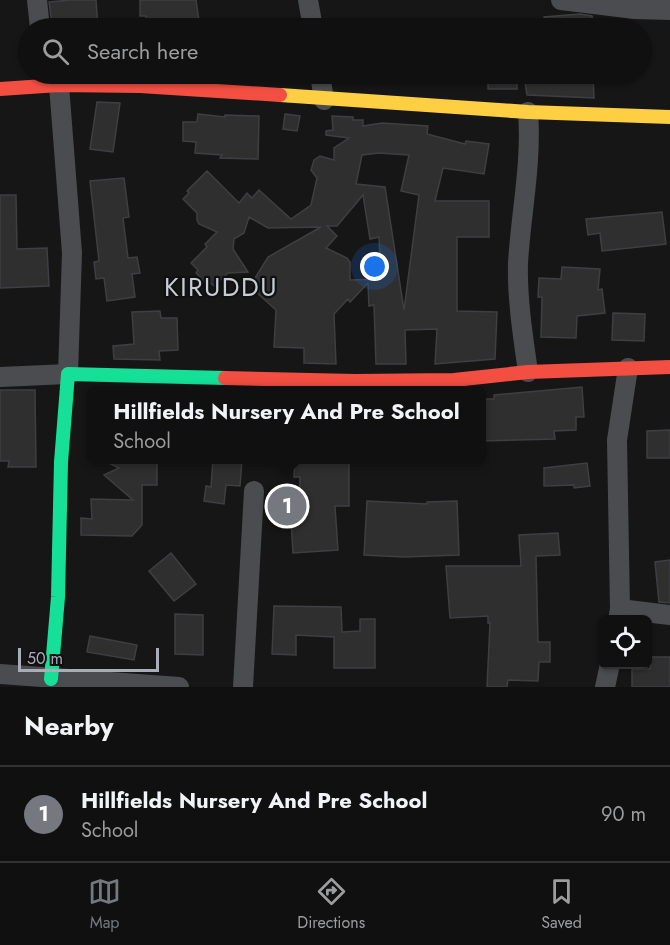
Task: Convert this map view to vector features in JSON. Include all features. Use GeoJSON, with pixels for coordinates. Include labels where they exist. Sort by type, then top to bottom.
{"type":"FeatureCollection","features":[{"type":"Feature","properties":{"kind":"street"},"geometry":{"type":"LineString","coordinates":[[37,0],[39,18]]}},
{"type":"Feature","properties":{"kind":"street"},"geometry":{"type":"LineString","coordinates":[[308,0],[311,18]]}},
{"type":"Feature","properties":{"kind":"street"},"geometry":{"type":"LineString","coordinates":[[561,0],[635,9],[670,10]]}},
{"type":"Feature","properties":{"kind":"street"},"geometry":{"type":"LineString","coordinates":[[0,89],[31,84]]}},
{"type":"Feature","properties":{"kind":"street"},"geometry":{"type":"LineString","coordinates":[[50,84],[72,253],[68,374],[61,462],[58,597],[51,679]]}},
{"type":"Feature","properties":{"kind":"street"},"geometry":{"type":"LineString","coordinates":[[104,84],[528,112],[670,117]]}},
{"type":"Feature","properties":{"kind":"street"},"geometry":{"type":"LineString","coordinates":[[322,84],[324,100]]}},
{"type":"Feature","properties":{"kind":"street"},"geometry":{"type":"LineString","coordinates":[[528,112],[530,136],[528,169],[518,265],[522,331],[528,372]]}},
{"type":"Feature","properties":{"kind":"street"},"geometry":{"type":"LineString","coordinates":[[0,377],[68,374],[355,381],[454,380],[528,372],[670,367]]}},
{"type":"Feature","properties":{"kind":"street"},"geometry":{"type":"LineString","coordinates":[[628,368],[617,440],[620,614],[670,615]]}},
{"type":"Feature","properties":{"kind":"street"},"geometry":{"type":"LineString","coordinates":[[243,687],[254,491]]}},
{"type":"Feature","properties":{"kind":"street"},"geometry":{"type":"LineString","coordinates":[[605,687],[609,669]]}},
{"type":"Feature","properties":{"kind":"street"},"geometry":{"type":"LineString","coordinates":[[0,674],[179,687]]}},
{"type":"Feature","properties":{"kind":"building"},"geometry":{"type":"Polygon","coordinates":[[[96,0],[97,18],[51,18],[49,2],[96,0]]]}},
{"type":"Feature","properties":{"kind":"building"},"geometry":{"type":"Polygon","coordinates":[[[140,0],[196,0],[199,18],[146,18],[146,16],[140,16],[140,0]]]}},
{"type":"Feature","properties":{"kind":"building"},"geometry":{"type":"Polygon","coordinates":[[[580,14],[592,16],[592,18],[544,18],[580,14]]]}},
{"type":"Feature","properties":{"kind":"building"},"geometry":{"type":"Polygon","coordinates":[[[488,84],[517,84],[517,89],[488,89],[488,84]]]}},
{"type":"Feature","properties":{"kind":"building"},"geometry":{"type":"Polygon","coordinates":[[[525,84],[593,84],[594,98],[527,95],[525,84]]]}},
{"type":"Feature","properties":{"kind":"building"},"geometry":{"type":"Polygon","coordinates":[[[97,102],[120,103],[113,152],[90,149],[97,102]]]}},
{"type":"Feature","properties":{"kind":"building"},"geometry":{"type":"Polygon","coordinates":[[[198,114],[225,117],[225,115],[259,116],[258,159],[220,158],[222,155],[195,153],[196,142],[183,141],[183,122],[197,122],[198,114]]]}},
{"type":"Feature","properties":{"kind":"building"},"geometry":{"type":"Polygon","coordinates":[[[285,114],[300,116],[297,131],[283,129],[285,114]]]}},
{"type":"Feature","properties":{"kind":"building"},"geometry":{"type":"Polygon","coordinates":[[[332,116],[353,117],[353,120],[363,120],[363,126],[382,123],[428,126],[427,134],[465,144],[466,141],[489,144],[484,174],[443,168],[435,201],[489,201],[489,237],[457,237],[457,311],[497,312],[495,359],[435,364],[437,329],[405,330],[406,364],[376,364],[374,305],[369,306],[368,283],[350,302],[348,299],[334,314],[336,364],[304,363],[304,348],[274,347],[276,310],[255,291],[258,288],[252,283],[268,257],[321,227],[268,228],[249,217],[244,233],[234,239],[233,249],[248,272],[228,273],[214,286],[208,281],[206,283],[196,273],[198,270],[191,263],[207,247],[205,244],[217,232],[199,224],[197,213],[183,199],[189,193],[187,191],[207,171],[239,203],[247,193],[252,198],[259,190],[291,219],[311,205],[317,178],[311,170],[314,160],[320,156],[334,160],[334,148],[349,138],[326,135],[326,131],[333,130],[332,116]],[[379,153],[362,155],[356,184],[385,187],[404,310],[419,195],[401,191],[409,155],[379,153]],[[363,195],[337,226],[327,226],[337,236],[326,248],[347,258],[350,262],[350,280],[381,279],[379,237],[370,239],[363,195]]]}},
{"type":"Feature","properties":{"kind":"building"},"geometry":{"type":"Polygon","coordinates":[[[124,178],[129,217],[123,218],[128,258],[137,257],[140,273],[132,274],[135,297],[107,301],[104,278],[96,279],[94,262],[99,261],[90,181],[124,178]]]}},
{"type":"Feature","properties":{"kind":"building"},"geometry":{"type":"Polygon","coordinates":[[[0,195],[16,195],[17,249],[47,248],[49,286],[0,288],[0,195]]]}},
{"type":"Feature","properties":{"kind":"building"},"geometry":{"type":"Polygon","coordinates":[[[662,212],[666,244],[602,251],[600,233],[588,235],[586,219],[662,212]]]}},
{"type":"Feature","properties":{"kind":"building"},"geometry":{"type":"Polygon","coordinates":[[[562,267],[600,269],[598,290],[602,289],[605,313],[577,316],[576,338],[541,337],[542,297],[538,297],[539,278],[561,279],[562,267]]]}},
{"type":"Feature","properties":{"kind":"building"},"geometry":{"type":"Polygon","coordinates":[[[160,311],[161,318],[177,318],[178,350],[159,351],[160,360],[114,359],[113,346],[134,344],[132,312],[160,311]]]}},
{"type":"Feature","properties":{"kind":"building"},"geometry":{"type":"Polygon","coordinates":[[[613,313],[645,314],[644,341],[612,340],[613,313]]]}},
{"type":"Feature","properties":{"kind":"building"},"geometry":{"type":"Polygon","coordinates":[[[582,387],[584,417],[576,417],[576,430],[554,431],[555,439],[486,441],[486,399],[494,399],[494,395],[582,387]]]}},
{"type":"Feature","properties":{"kind":"building"},"geometry":{"type":"Polygon","coordinates":[[[0,390],[35,390],[36,467],[8,467],[9,461],[0,461],[0,390]]]}},
{"type":"Feature","properties":{"kind":"building"},"geometry":{"type":"Polygon","coordinates":[[[670,430],[670,458],[647,458],[647,431],[670,430]]]}},
{"type":"Feature","properties":{"kind":"building"},"geometry":{"type":"Polygon","coordinates":[[[587,463],[590,486],[574,488],[574,485],[544,486],[544,468],[587,463]]]}},
{"type":"Feature","properties":{"kind":"building"},"geometry":{"type":"Polygon","coordinates":[[[111,464],[157,464],[157,485],[142,485],[142,525],[132,536],[81,535],[81,518],[92,519],[91,499],[133,500],[104,475],[119,468],[111,464]]]}},
{"type":"Feature","properties":{"kind":"building"},"geometry":{"type":"Polygon","coordinates":[[[213,464],[242,464],[240,486],[226,485],[224,504],[204,501],[206,486],[211,487],[213,464]]]}},
{"type":"Feature","properties":{"kind":"building"},"geometry":{"type":"Polygon","coordinates":[[[295,464],[349,464],[349,506],[335,506],[338,550],[293,553],[291,520],[300,520],[300,477],[294,477],[295,464]]]}},
{"type":"Feature","properties":{"kind":"building"},"geometry":{"type":"Polygon","coordinates":[[[367,501],[427,504],[427,502],[457,501],[459,555],[404,557],[364,555],[367,501]]]}},
{"type":"Feature","properties":{"kind":"building"},"geometry":{"type":"Polygon","coordinates":[[[558,533],[560,555],[536,556],[538,642],[550,642],[550,662],[539,662],[538,681],[508,680],[507,687],[487,687],[490,623],[488,623],[488,616],[450,618],[446,566],[521,566],[519,535],[558,533]]]}},
{"type":"Feature","properties":{"kind":"building"},"geometry":{"type":"Polygon","coordinates":[[[171,553],[196,584],[174,601],[149,571],[171,553]]]}},
{"type":"Feature","properties":{"kind":"building"},"geometry":{"type":"Polygon","coordinates":[[[670,560],[670,603],[659,602],[655,562],[670,560]]]}},
{"type":"Feature","properties":{"kind":"building"},"geometry":{"type":"Polygon","coordinates":[[[274,606],[341,607],[342,632],[360,631],[360,619],[375,619],[375,668],[334,668],[334,637],[296,635],[296,655],[272,654],[274,606]]]}},
{"type":"Feature","properties":{"kind":"building"},"geometry":{"type":"Polygon","coordinates":[[[175,614],[203,615],[203,655],[175,654],[175,614]]]}},
{"type":"Feature","properties":{"kind":"building"},"geometry":{"type":"Polygon","coordinates":[[[90,636],[137,645],[134,660],[87,652],[90,636]]]}},
{"type":"Feature","properties":{"kind":"building"},"geometry":{"type":"Polygon","coordinates":[[[652,657],[670,657],[670,687],[632,687],[632,669],[652,669],[652,657]]]}},
{"type":"Feature","properties":{"kind":"traffic: fast"},"geometry":{"type":"LineString","coordinates":[[51,679],[58,597],[61,462],[68,374],[225,378]]}},
{"type":"Feature","properties":{"kind":"traffic: slow"},"geometry":{"type":"LineString","coordinates":[[280,95],[528,112],[670,117]]}},
{"type":"Feature","properties":{"kind":"traffic: jam"},"geometry":{"type":"LineString","coordinates":[[0,89],[59,85],[140,86],[280,95]]}},
{"type":"Feature","properties":{"kind":"traffic: jam"},"geometry":{"type":"LineString","coordinates":[[225,378],[355,381],[454,380],[528,372],[670,367]]}},
{"type":"Feature","properties":{"kind":"place","name":"Hillfields Nursery And Pre School"},"geometry":{"type":"Point","coordinates":[287,506]}},
{"type":"Feature","properties":{"kind":"district","name":"KIRUDDU"},"geometry":{"type":"Point","coordinates":[221,287]}}]}
